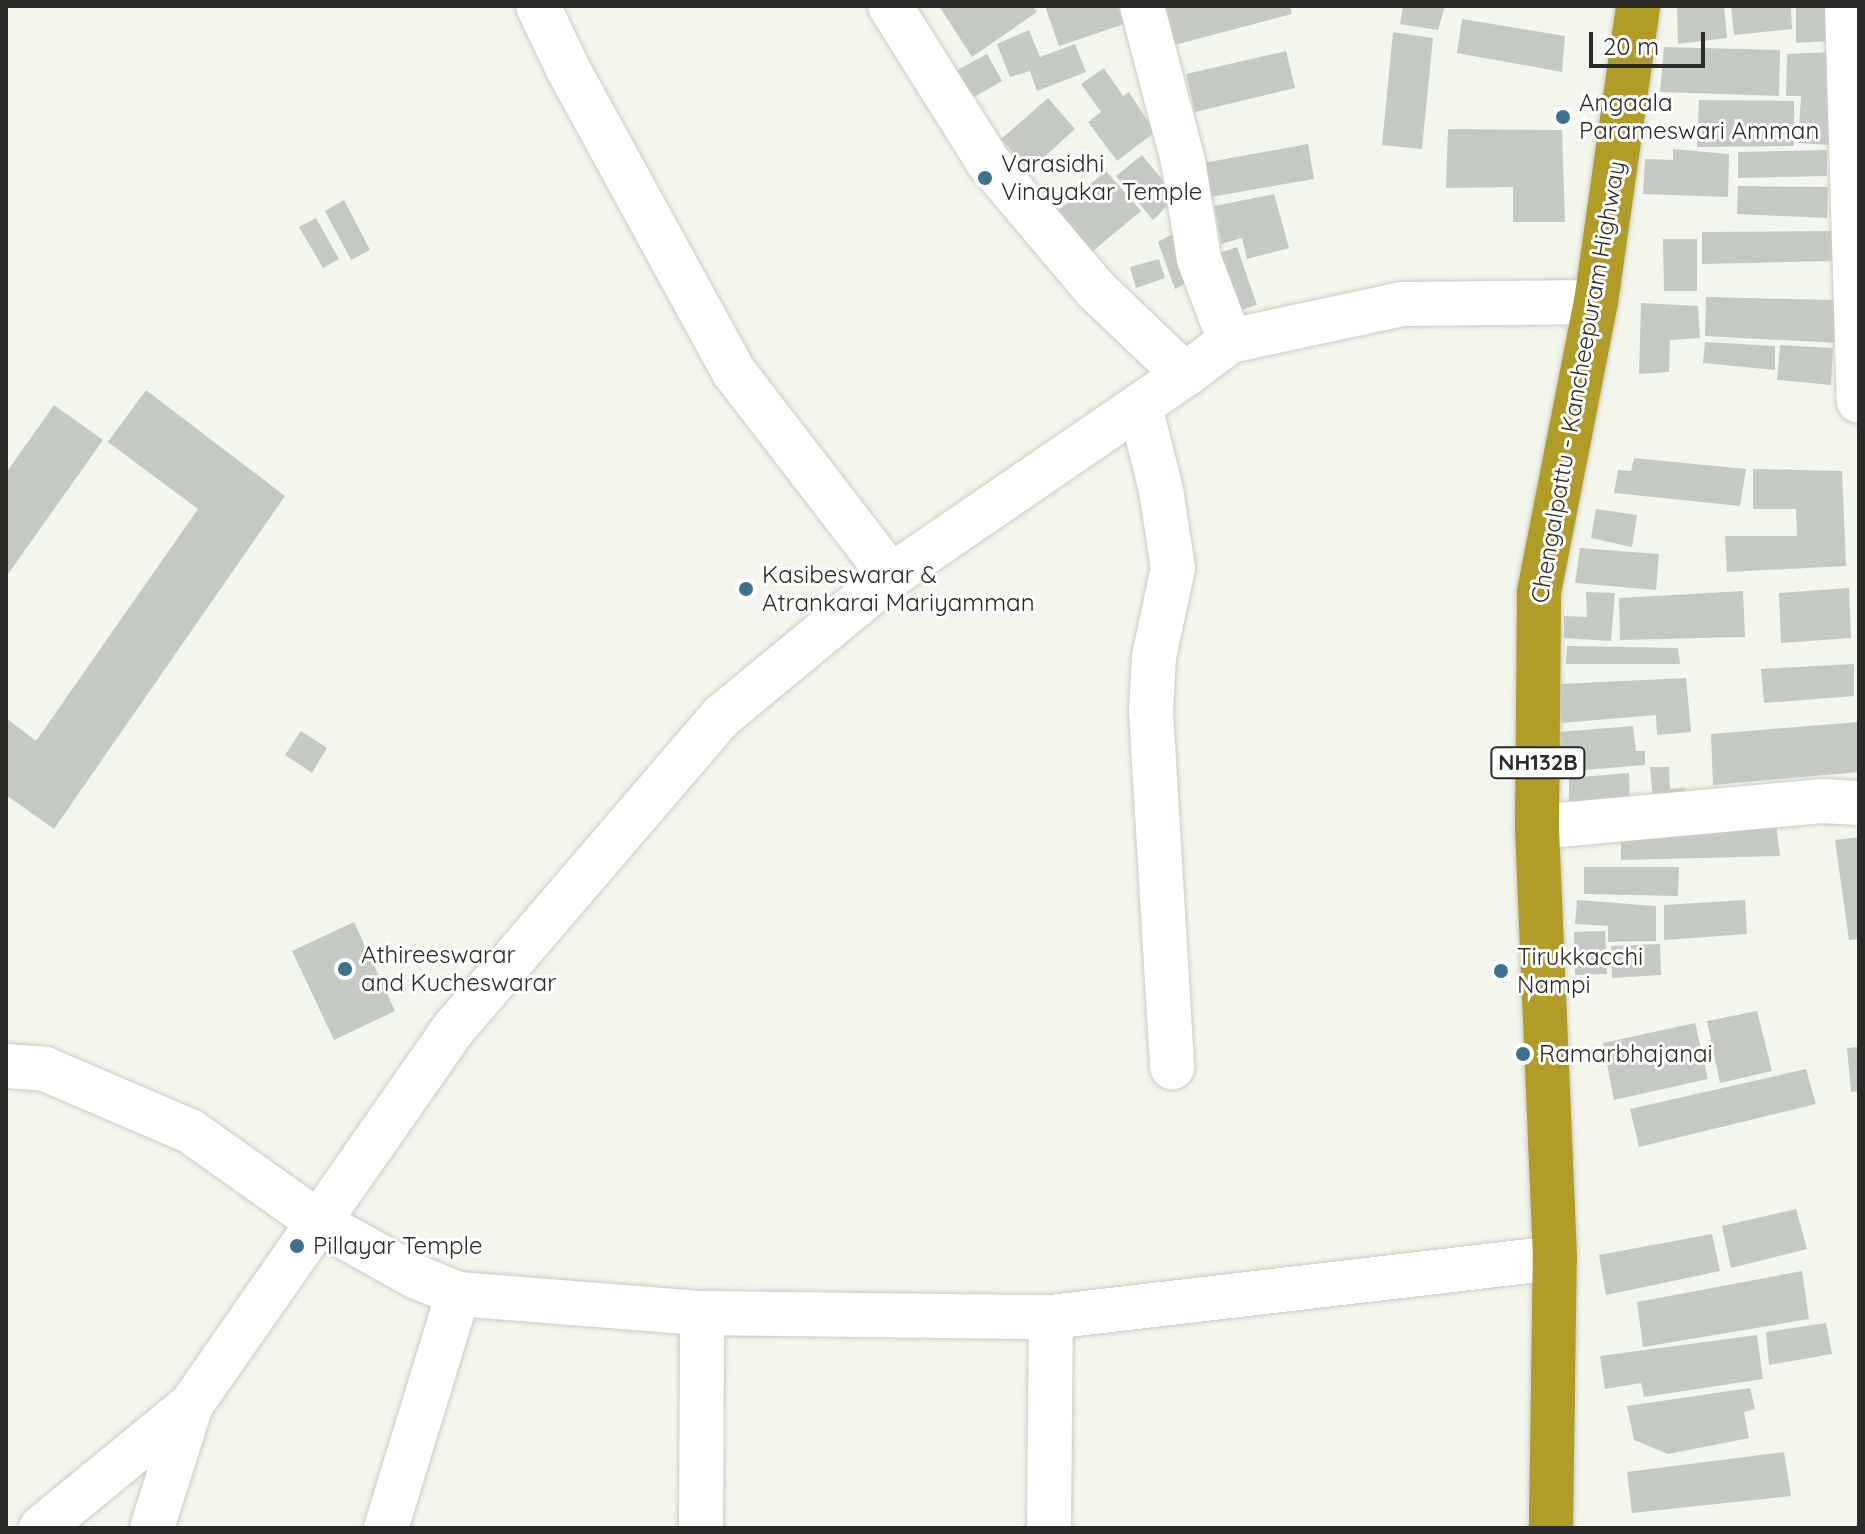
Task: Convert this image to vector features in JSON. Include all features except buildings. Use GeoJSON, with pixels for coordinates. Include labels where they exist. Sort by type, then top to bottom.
{"type":"FeatureCollection","features":[{"type":"Feature","properties":{"kind":"highway","name":"Chengalpattu - Kancheepuram Highway"},"geometry":{"type":"LineString","coordinates":[[1551,1528],[1555,1258],[1537,827],[1539,592],[1596,302],[1638,6]]}},
{"type":"Feature","properties":{"kind":"street"},"geometry":{"type":"LineString","coordinates":[[538,6],[568,69],[734,372],[891,576]]}},
{"type":"Feature","properties":{"kind":"street"},"geometry":{"type":"LineString","coordinates":[[890,6],[989,163],[1095,289],[1185,375]]}},
{"type":"Feature","properties":{"kind":"street"},"geometry":{"type":"LineString","coordinates":[[1142,6],[1183,161],[1199,259],[1230,341]]}},
{"type":"Feature","properties":{"kind":"street"},"geometry":{"type":"LineString","coordinates":[[1847,6],[1859,401]]}},
{"type":"Feature","properties":{"kind":"street"},"geometry":{"type":"LineString","coordinates":[[41,1528],[191,1405],[455,1027],[722,716],[891,576],[1230,341],[1402,304],[1596,302]]}},
{"type":"Feature","properties":{"kind":"street"},"geometry":{"type":"LineString","coordinates":[[1140,406],[1161,490],[1173,568],[1154,657],[1151,711],[1172,1067]]}},
{"type":"Feature","properties":{"kind":"street"},"geometry":{"type":"LineString","coordinates":[[1537,827],[1821,801],[1859,803]]}},
{"type":"Feature","properties":{"kind":"street"},"geometry":{"type":"LineString","coordinates":[[6,1066],[45,1069],[190,1131],[318,1222],[417,1277],[458,1294],[702,1313],[1051,1317],[1555,1258]]}},
{"type":"Feature","properties":{"kind":"street"},"geometry":{"type":"LineString","coordinates":[[386,1528],[458,1294]]}},
{"type":"Feature","properties":{"kind":"street"},"geometry":{"type":"LineString","coordinates":[[701,1528],[702,1313]]}},
{"type":"Feature","properties":{"kind":"street"},"geometry":{"type":"LineString","coordinates":[[1049,1528],[1051,1317]]}},
{"type":"Feature","properties":{"kind":"street"},"geometry":{"type":"LineString","coordinates":[[152,1528],[191,1405]]}},
{"type":"Feature","properties":{"kind":"place","name":"Angaala Parameswari Amman"},"geometry":{"type":"Point","coordinates":[1563,117]}},
{"type":"Feature","properties":{"kind":"place","name":"Varasidhi Vinayakar Temple"},"geometry":{"type":"Point","coordinates":[985,178]}},
{"type":"Feature","properties":{"kind":"place","name":"Kasibeswarar & Atrankarai Mariyamman"},"geometry":{"type":"Point","coordinates":[746,589]}},
{"type":"Feature","properties":{"kind":"place","name":"Athireeswarar and Kucheswarar"},"geometry":{"type":"Point","coordinates":[345,969]}},
{"type":"Feature","properties":{"kind":"place","name":"Tirukkacchi Nampi"},"geometry":{"type":"Point","coordinates":[1501,971]}},
{"type":"Feature","properties":{"kind":"place","name":"Ramarbhajanai"},"geometry":{"type":"Point","coordinates":[1523,1054]}},
{"type":"Feature","properties":{"kind":"place","name":"Pillayar Temple"},"geometry":{"type":"Point","coordinates":[297,1246]}}]}
